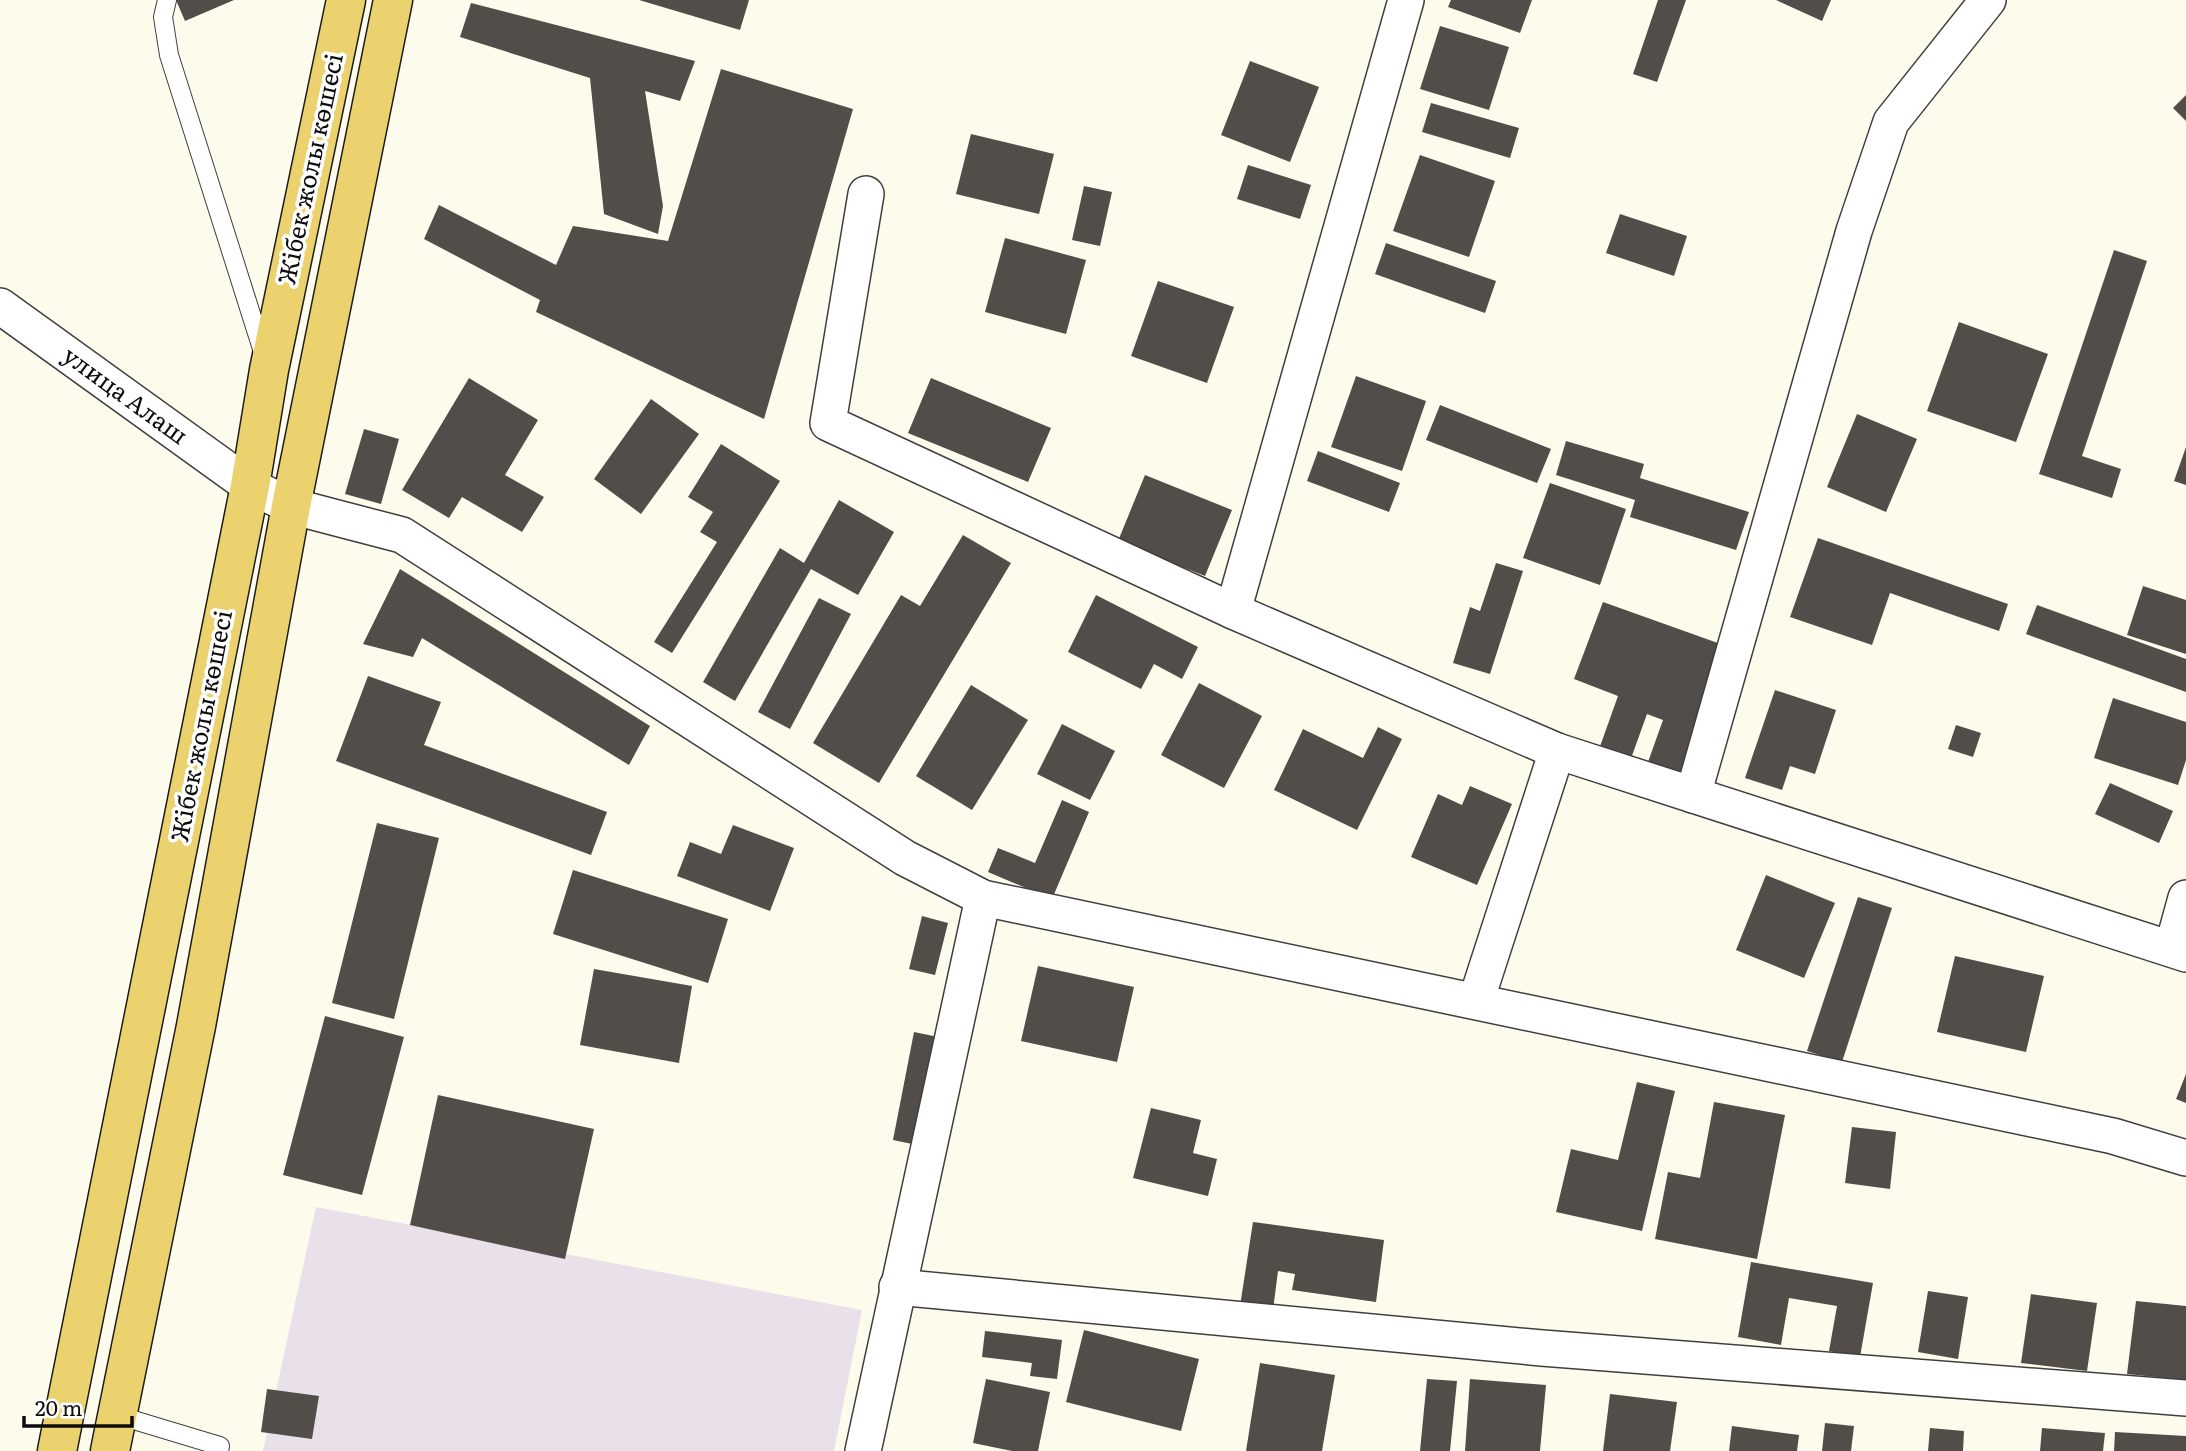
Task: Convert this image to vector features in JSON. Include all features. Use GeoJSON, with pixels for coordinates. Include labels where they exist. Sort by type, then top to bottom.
{"type":"FeatureCollection","features":[{"type":"Feature","properties":{"kind":"main road","name":"Жібек жолы көшесі"},"geometry":{"type":"LineString","coordinates":[[57,1451],[250,486],[269,370],[346,0]]}},
{"type":"Feature","properties":{"kind":"main road","name":"Жібек жолы көшесі"},"geometry":{"type":"LineString","coordinates":[[113,1433],[197,1026],[291,506],[393,0]]}},
{"type":"Feature","properties":{"kind":"street"},"geometry":{"type":"LineString","coordinates":[[1233,611],[1406,0]]}},
{"type":"Feature","properties":{"kind":"street"},"geometry":{"type":"LineString","coordinates":[[1693,795],[1854,231],[1891,122],[1988,0]]}},
{"type":"Feature","properties":{"kind":"street"},"geometry":{"type":"LineString","coordinates":[[866,194],[828,423],[1233,611],[1557,751],[2179,952],[2186,898]]}},
{"type":"Feature","properties":{"kind":"street","name":"улица Алаш"},"geometry":{"type":"LineString","coordinates":[[0,306],[250,486],[291,506],[402,535],[905,858],[983,898],[2113,1136],[2186,1158]]}},
{"type":"Feature","properties":{"kind":"street"},"geometry":{"type":"LineString","coordinates":[[1476,1001],[1557,751]]}},
{"type":"Feature","properties":{"kind":"street"},"geometry":{"type":"LineString","coordinates":[[863,1451],[983,898]]}},
{"type":"Feature","properties":{"kind":"street"},"geometry":{"type":"LineString","coordinates":[[897,1287],[1542,1348],[2186,1398]]}},
{"type":"Feature","properties":{"kind":"lane"},"geometry":{"type":"LineString","coordinates":[[167,0],[163,17],[169,55],[269,370]]}},
{"type":"Feature","properties":{"kind":"lane"},"geometry":{"type":"LineString","coordinates":[[113,1433],[220,1446],[219,1451]]}},
{"type":"Feature","properties":{"kind":"shaded area"},"geometry":{"type":"Polygon","coordinates":[[[316,1207],[862,1310],[834,1451],[263,1451],[316,1207]]]}},
{"type":"Feature","properties":{"kind":"building"},"geometry":{"type":"Polygon","coordinates":[[[176,0],[234,0],[185,21],[176,0]]]}},
{"type":"Feature","properties":{"kind":"building"},"geometry":{"type":"Polygon","coordinates":[[[639,0],[749,0],[740,30],[639,0]]]}},
{"type":"Feature","properties":{"kind":"building"},"geometry":{"type":"Polygon","coordinates":[[[1451,0],[1532,0],[1520,33],[1448,7],[1451,0]]]}},
{"type":"Feature","properties":{"kind":"building"},"geometry":{"type":"Polygon","coordinates":[[[1658,0],[1686,0],[1657,82],[1633,74],[1658,0]]]}},
{"type":"Feature","properties":{"kind":"building"},"geometry":{"type":"Polygon","coordinates":[[[1776,0],[1831,0],[1822,21],[1776,0]]]}},
{"type":"Feature","properties":{"kind":"building"},"geometry":{"type":"Polygon","coordinates":[[[471,3],[695,61],[680,101],[645,91],[663,206],[658,234],[604,214],[590,78],[460,37],[471,3]]]}},
{"type":"Feature","properties":{"kind":"building"},"geometry":{"type":"Polygon","coordinates":[[[1440,26],[1509,47],[1489,110],[1420,89],[1440,26]]]}},
{"type":"Feature","properties":{"kind":"building"},"geometry":{"type":"Polygon","coordinates":[[[1250,61],[1319,87],[1290,162],[1221,135],[1250,61]]]}},
{"type":"Feature","properties":{"kind":"building"},"geometry":{"type":"Polygon","coordinates":[[[721,69],[853,109],[764,419],[536,312],[540,300],[424,239],[439,205],[556,265],[573,226],[668,241],[721,69]]]}},
{"type":"Feature","properties":{"kind":"building"},"geometry":{"type":"Polygon","coordinates":[[[2186,95],[2186,121],[2173,108],[2186,95]]]}},
{"type":"Feature","properties":{"kind":"building"},"geometry":{"type":"Polygon","coordinates":[[[1431,103],[1519,128],[1510,158],[1422,132],[1431,103]]]}},
{"type":"Feature","properties":{"kind":"building"},"geometry":{"type":"Polygon","coordinates":[[[971,134],[1054,154],[1039,214],[956,194],[971,134]]]}},
{"type":"Feature","properties":{"kind":"building"},"geometry":{"type":"Polygon","coordinates":[[[1420,155],[1495,181],[1469,257],[1393,231],[1420,155]]]}},
{"type":"Feature","properties":{"kind":"building"},"geometry":{"type":"Polygon","coordinates":[[[1248,165],[1311,185],[1300,219],[1237,199],[1248,165]]]}},
{"type":"Feature","properties":{"kind":"building"},"geometry":{"type":"Polygon","coordinates":[[[1084,186],[1112,192],[1100,246],[1072,240],[1084,186]]]}},
{"type":"Feature","properties":{"kind":"building"},"geometry":{"type":"Polygon","coordinates":[[[1620,214],[1687,236],[1674,276],[1606,253],[1620,214]]]}},
{"type":"Feature","properties":{"kind":"building"},"geometry":{"type":"Polygon","coordinates":[[[1005,238],[1086,260],[1066,334],[985,312],[1005,238]]]}},
{"type":"Feature","properties":{"kind":"building"},"geometry":{"type":"Polygon","coordinates":[[[1386,243],[1496,281],[1485,313],[1375,274],[1386,243]]]}},
{"type":"Feature","properties":{"kind":"building"},"geometry":{"type":"Polygon","coordinates":[[[2114,250],[2147,261],[2082,456],[2121,469],[2112,498],[2039,474],[2114,250]]]}},
{"type":"Feature","properties":{"kind":"building"},"geometry":{"type":"Polygon","coordinates":[[[1158,281],[1234,307],[1207,383],[1131,356],[1158,281]]]}},
{"type":"Feature","properties":{"kind":"building"},"geometry":{"type":"Polygon","coordinates":[[[1959,322],[2048,354],[2016,442],[1927,411],[1959,322]]]}},
{"type":"Feature","properties":{"kind":"building"},"geometry":{"type":"Polygon","coordinates":[[[1356,376],[1426,401],[1402,471],[1331,447],[1356,376]]]}},
{"type":"Feature","properties":{"kind":"building"},"geometry":{"type":"Polygon","coordinates":[[[469,378],[538,420],[505,475],[544,497],[522,532],[462,497],[449,518],[402,490],[469,378]]]}},
{"type":"Feature","properties":{"kind":"building"},"geometry":{"type":"Polygon","coordinates":[[[931,378],[1051,428],[1028,482],[908,433],[931,378]]]}},
{"type":"Feature","properties":{"kind":"building"},"geometry":{"type":"Polygon","coordinates":[[[651,399],[699,434],[641,514],[594,479],[651,399]]]}},
{"type":"Feature","properties":{"kind":"building"},"geometry":{"type":"Polygon","coordinates":[[[1440,405],[1551,449],[1537,483],[1426,440],[1440,405]]]}},
{"type":"Feature","properties":{"kind":"building"},"geometry":{"type":"Polygon","coordinates":[[[1857,414],[1917,439],[1886,512],[1827,487],[1857,414]]]}},
{"type":"Feature","properties":{"kind":"building"},"geometry":{"type":"Polygon","coordinates":[[[364,429],[399,439],[381,504],[345,494],[364,429]]]}},
{"type":"Feature","properties":{"kind":"building"},"geometry":{"type":"Polygon","coordinates":[[[1566,441],[1644,464],[1640,478],[1749,512],[1736,550],[1630,517],[1635,500],[1556,475],[1566,441]]]}},
{"type":"Feature","properties":{"kind":"building"},"geometry":{"type":"Polygon","coordinates":[[[721,444],[780,481],[672,653],[654,642],[717,542],[700,532],[713,512],[688,497],[721,444]]]}},
{"type":"Feature","properties":{"kind":"building"},"geometry":{"type":"Polygon","coordinates":[[[2186,447],[2186,485],[2174,481],[2186,447]]]}},
{"type":"Feature","properties":{"kind":"building"},"geometry":{"type":"Polygon","coordinates":[[[1318,451],[1400,483],[1389,512],[1307,481],[1318,451]]]}},
{"type":"Feature","properties":{"kind":"building"},"geometry":{"type":"Polygon","coordinates":[[[1145,475],[1232,510],[1205,576],[1118,541],[1145,475]]]}},
{"type":"Feature","properties":{"kind":"building"},"geometry":{"type":"Polygon","coordinates":[[[1550,483],[1626,509],[1600,585],[1523,558],[1550,483]]]}},
{"type":"Feature","properties":{"kind":"building"},"geometry":{"type":"Polygon","coordinates":[[[839,500],[894,532],[858,595],[811,569],[735,701],[703,682],[780,548],[804,563],[839,500]]]}},
{"type":"Feature","properties":{"kind":"building"},"geometry":{"type":"Polygon","coordinates":[[[963,535],[1011,563],[879,783],[813,743],[901,595],[920,606],[963,535]]]}},
{"type":"Feature","properties":{"kind":"building"},"geometry":{"type":"Polygon","coordinates":[[[1818,538],[2008,604],[1999,631],[1890,593],[1872,645],[1790,617],[1818,538]]]}},
{"type":"Feature","properties":{"kind":"building"},"geometry":{"type":"Polygon","coordinates":[[[1496,563],[1523,571],[1490,674],[1453,663],[1470,607],[1480,611],[1496,563]]]}},
{"type":"Feature","properties":{"kind":"building"},"geometry":{"type":"Polygon","coordinates":[[[400,569],[650,726],[629,765],[422,638],[413,657],[363,644],[400,569]]]}},
{"type":"Feature","properties":{"kind":"building"},"geometry":{"type":"Polygon","coordinates":[[[2143,586],[2186,600],[2186,654],[2127,635],[2143,586]]]}},
{"type":"Feature","properties":{"kind":"building"},"geometry":{"type":"Polygon","coordinates":[[[1096,595],[1198,647],[1182,679],[1154,664],[1141,689],[1068,652],[1096,595]]]}},
{"type":"Feature","properties":{"kind":"building"},"geometry":{"type":"Polygon","coordinates":[[[819,598],[851,614],[790,729],[758,712],[819,598]]]}},
{"type":"Feature","properties":{"kind":"building"},"geometry":{"type":"Polygon","coordinates":[[[1603,602],[1729,647],[1683,774],[1648,762],[1663,720],[1647,714],[1629,764],[1598,752],[1618,696],[1574,679],[1603,602]]]}},
{"type":"Feature","properties":{"kind":"building"},"geometry":{"type":"Polygon","coordinates":[[[2037,605],[2186,659],[2186,692],[2026,634],[2037,605]]]}},
{"type":"Feature","properties":{"kind":"building"},"geometry":{"type":"Polygon","coordinates":[[[368,676],[441,702],[424,745],[607,812],[591,855],[336,761],[368,676]]]}},
{"type":"Feature","properties":{"kind":"building"},"geometry":{"type":"Polygon","coordinates":[[[1199,683],[1262,716],[1224,788],[1161,755],[1199,683]]]}},
{"type":"Feature","properties":{"kind":"building"},"geometry":{"type":"Polygon","coordinates":[[[971,685],[1028,720],[972,810],[916,776],[971,685]]]}},
{"type":"Feature","properties":{"kind":"building"},"geometry":{"type":"Polygon","coordinates":[[[1775,690],[1836,710],[1815,774],[1790,766],[1782,790],[1745,778],[1775,690]]]}},
{"type":"Feature","properties":{"kind":"building"},"geometry":{"type":"Polygon","coordinates":[[[2113,698],[2186,722],[2186,760],[2178,785],[2094,758],[2113,698]]]}},
{"type":"Feature","properties":{"kind":"building"},"geometry":{"type":"Polygon","coordinates":[[[1062,724],[1115,751],[1090,800],[1037,774],[1062,724]]]}},
{"type":"Feature","properties":{"kind":"building"},"geometry":{"type":"Polygon","coordinates":[[[1956,725],[1981,733],[1973,757],[1948,749],[1956,725]]]}},
{"type":"Feature","properties":{"kind":"building"},"geometry":{"type":"Polygon","coordinates":[[[1378,727],[1402,739],[1357,830],[1274,790],[1303,729],[1363,758],[1378,727]]]}},
{"type":"Feature","properties":{"kind":"building"},"geometry":{"type":"Polygon","coordinates":[[[2110,783],[2173,811],[2159,843],[2095,814],[2110,783]]]}},
{"type":"Feature","properties":{"kind":"building"},"geometry":{"type":"Polygon","coordinates":[[[1470,786],[1512,804],[1477,885],[1411,857],[1438,794],[1462,805],[1470,786]]]}},
{"type":"Feature","properties":{"kind":"building"},"geometry":{"type":"Polygon","coordinates":[[[1062,800],[1089,812],[1052,899],[988,872],[998,848],[1035,863],[1062,800]]]}},
{"type":"Feature","properties":{"kind":"building"},"geometry":{"type":"Polygon","coordinates":[[[377,823],[439,838],[394,1019],[332,1003],[377,823]]]}},
{"type":"Feature","properties":{"kind":"building"},"geometry":{"type":"Polygon","coordinates":[[[733,825],[794,848],[770,911],[677,876],[690,842],[721,854],[733,825]]]}},
{"type":"Feature","properties":{"kind":"building"},"geometry":{"type":"Polygon","coordinates":[[[573,870],[728,919],[708,983],[553,934],[573,870]]]}},
{"type":"Feature","properties":{"kind":"building"},"geometry":{"type":"Polygon","coordinates":[[[1766,875],[1835,903],[1804,978],[1736,950],[1766,875]]]}},
{"type":"Feature","properties":{"kind":"building"},"geometry":{"type":"Polygon","coordinates":[[[1858,897],[1892,908],[1842,1062],[1807,1051],[1858,897]]]}},
{"type":"Feature","properties":{"kind":"building"},"geometry":{"type":"Polygon","coordinates":[[[922,916],[948,923],[935,975],[909,969],[922,916]]]}},
{"type":"Feature","properties":{"kind":"building"},"geometry":{"type":"Polygon","coordinates":[[[1955,956],[2044,976],[2026,1052],[1937,1032],[1955,956]]]}},
{"type":"Feature","properties":{"kind":"building"},"geometry":{"type":"Polygon","coordinates":[[[1038,966],[1134,987],[1117,1062],[1021,1041],[1038,966]]]}},
{"type":"Feature","properties":{"kind":"building"},"geometry":{"type":"Polygon","coordinates":[[[594,969],[692,986],[679,1063],[580,1045],[594,969]]]}},
{"type":"Feature","properties":{"kind":"building"},"geometry":{"type":"Polygon","coordinates":[[[325,1016],[404,1037],[362,1195],[283,1175],[325,1016]]]}},
{"type":"Feature","properties":{"kind":"building"},"geometry":{"type":"Polygon","coordinates":[[[914,1032],[938,1037],[917,1145],[893,1140],[914,1032]]]}},
{"type":"Feature","properties":{"kind":"building"},"geometry":{"type":"Polygon","coordinates":[[[2186,1074],[2186,1103],[2176,1099],[2186,1074]]]}},
{"type":"Feature","properties":{"kind":"building"},"geometry":{"type":"Polygon","coordinates":[[[1637,1082],[1675,1091],[1642,1231],[1556,1212],[1571,1149],[1618,1160],[1637,1082]]]}},
{"type":"Feature","properties":{"kind":"building"},"geometry":{"type":"Polygon","coordinates":[[[438,1095],[594,1129],[565,1259],[410,1225],[438,1095]]]}},
{"type":"Feature","properties":{"kind":"building"},"geometry":{"type":"Polygon","coordinates":[[[1714,1102],[1785,1115],[1757,1259],[1655,1239],[1668,1172],[1700,1178],[1714,1102]]]}},
{"type":"Feature","properties":{"kind":"building"},"geometry":{"type":"Polygon","coordinates":[[[1151,1108],[1201,1120],[1193,1153],[1217,1159],[1208,1196],[1133,1178],[1151,1108]]]}},
{"type":"Feature","properties":{"kind":"building"},"geometry":{"type":"Polygon","coordinates":[[[1852,1127],[1896,1132],[1890,1189],[1845,1183],[1852,1127]]]}},
{"type":"Feature","properties":{"kind":"building"},"geometry":{"type":"Polygon","coordinates":[[[1253,1222],[1384,1240],[1376,1302],[1292,1290],[1295,1274],[1278,1271],[1273,1310],[1240,1306],[1253,1222]]]}},
{"type":"Feature","properties":{"kind":"building"},"geometry":{"type":"Polygon","coordinates":[[[1751,1262],[1873,1283],[1860,1357],[1829,1351],[1837,1306],[1789,1298],[1781,1345],[1738,1337],[1751,1262]]]}},
{"type":"Feature","properties":{"kind":"building"},"geometry":{"type":"Polygon","coordinates":[[[1928,1291],[1968,1297],[1958,1359],[1918,1352],[1928,1291]]]}},
{"type":"Feature","properties":{"kind":"building"},"geometry":{"type":"Polygon","coordinates":[[[2031,1294],[2097,1303],[2087,1371],[2021,1363],[2031,1294]]]}},
{"type":"Feature","properties":{"kind":"building"},"geometry":{"type":"Polygon","coordinates":[[[2136,1301],[2186,1306],[2186,1380],[2127,1374],[2136,1301]]]}},
{"type":"Feature","properties":{"kind":"building"},"geometry":{"type":"Polygon","coordinates":[[[1084,1330],[1199,1359],[1181,1431],[1066,1402],[1084,1330]]]}},
{"type":"Feature","properties":{"kind":"building"},"geometry":{"type":"Polygon","coordinates":[[[985,1331],[1062,1340],[1057,1379],[1030,1376],[1032,1363],[982,1357],[985,1331]]]}},
{"type":"Feature","properties":{"kind":"building"},"geometry":{"type":"Polygon","coordinates":[[[1260,1363],[1335,1375],[1322,1451],[1246,1451],[1260,1363]]]}},
{"type":"Feature","properties":{"kind":"building"},"geometry":{"type":"Polygon","coordinates":[[[986,1379],[1050,1392],[1038,1451],[1012,1451],[973,1443],[986,1379]]]}},
{"type":"Feature","properties":{"kind":"building"},"geometry":{"type":"Polygon","coordinates":[[[1427,1379],[1457,1381],[1450,1451],[1420,1451],[1427,1379]]]}},
{"type":"Feature","properties":{"kind":"building"},"geometry":{"type":"Polygon","coordinates":[[[1470,1379],[1546,1385],[1540,1451],[1465,1451],[1470,1379]]]}},
{"type":"Feature","properties":{"kind":"building"},"geometry":{"type":"Polygon","coordinates":[[[267,1389],[319,1396],[312,1439],[261,1432],[267,1389]]]}},
{"type":"Feature","properties":{"kind":"building"},"geometry":{"type":"Polygon","coordinates":[[[1610,1394],[1677,1402],[1670,1451],[1603,1451],[1610,1394]]]}},
{"type":"Feature","properties":{"kind":"building"},"geometry":{"type":"Polygon","coordinates":[[[1825,1423],[1854,1426],[1851,1451],[1822,1451],[1825,1423]]]}},
{"type":"Feature","properties":{"kind":"building"},"geometry":{"type":"Polygon","coordinates":[[[1732,1426],[1799,1435],[1797,1451],[1729,1451],[1732,1426]]]}},
{"type":"Feature","properties":{"kind":"building"},"geometry":{"type":"Polygon","coordinates":[[[1930,1428],[1964,1431],[1963,1451],[1928,1451],[1930,1428]]]}},
{"type":"Feature","properties":{"kind":"building"},"geometry":{"type":"Polygon","coordinates":[[[2042,1428],[2105,1433],[2103,1451],[2040,1451],[2042,1428]]]}},
{"type":"Feature","properties":{"kind":"building"},"geometry":{"type":"Polygon","coordinates":[[[2115,1432],[2186,1436],[2186,1451],[2114,1451],[2115,1432]]]}}]}
